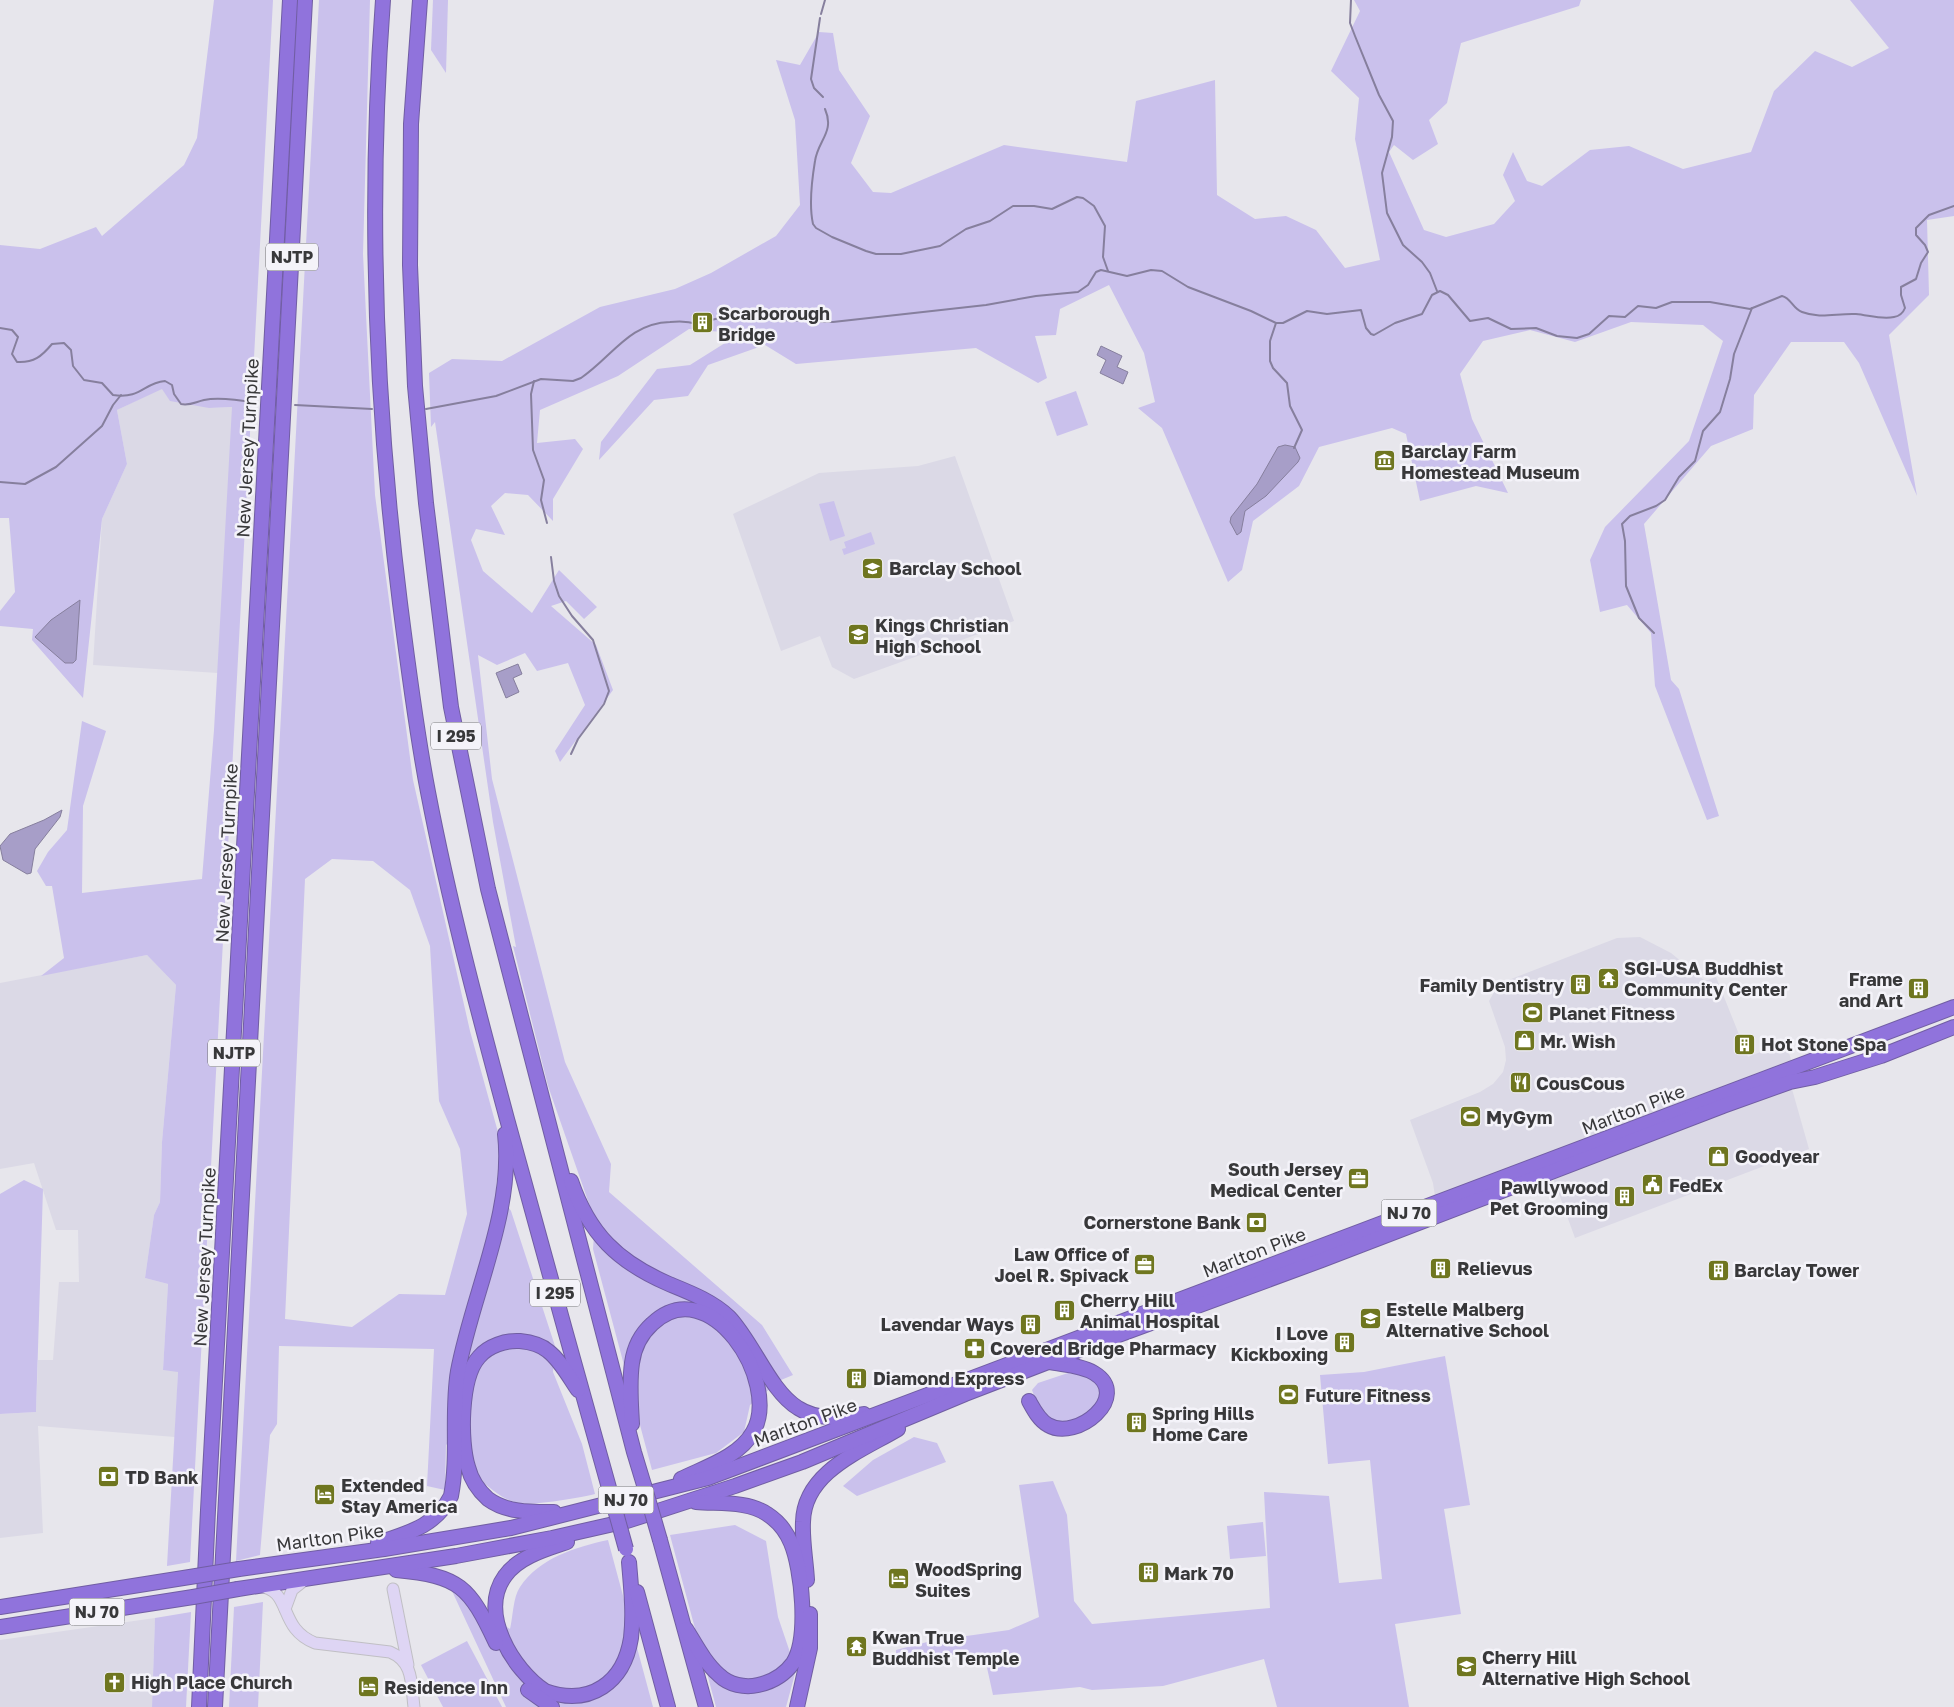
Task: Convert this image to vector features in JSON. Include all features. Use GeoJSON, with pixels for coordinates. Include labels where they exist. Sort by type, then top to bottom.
{"type":"FeatureCollection","features":[{"type":"Feature","properties":{"kind":"highway","name":"New Jersey Turnpike"},"geometry":{"type":"LineString","coordinates":[[199,1707],[290,0]]}},
{"type":"Feature","properties":{"kind":"highway","name":"New Jersey Turnpike"},"geometry":{"type":"LineString","coordinates":[[215,1707],[306,0]]}},
{"type":"Feature","properties":{"kind":"highway","name":"I 295"},"geometry":{"type":"LineString","coordinates":[[383,0],[378,61],[375,191],[376,320],[383,444],[395,565],[409,680],[427,789],[465,961],[668,1707]]}},
{"type":"Feature","properties":{"kind":"highway","name":"I 295"},"geometry":{"type":"LineString","coordinates":[[420,0],[412,124],[410,265],[415,386],[426,503],[458,750],[488,889],[536,1080],[634,1452],[686,1629],[706,1707]]}},
{"type":"Feature","properties":{"kind":"highway","name":"Marlton Pike"},"geometry":{"type":"LineString","coordinates":[[0,1607],[511,1528],[708,1478],[1954,1007]]}},
{"type":"Feature","properties":{"kind":"highway","name":"Marlton Pike"},"geometry":{"type":"LineString","coordinates":[[0,1626],[456,1556],[600,1528],[688,1502],[795,1465],[1048,1362],[1230,1292],[1322,1260],[1741,1099],[1790,1082],[1815,1077],[1881,1056],[1954,1027]]}},
{"type":"Feature","properties":{"kind":"highway"},"geometry":{"type":"LineString","coordinates":[[536,1080],[576,1196],[589,1222],[612,1250],[633,1267],[706,1300],[718,1308],[738,1328],[783,1395],[789,1402],[805,1412],[832,1418],[902,1406]]}},
{"type":"Feature","properties":{"kind":"highway"},"geometry":{"type":"LineString","coordinates":[[337,1555],[421,1528],[442,1512],[451,1496],[458,1374],[505,1187],[507,1158],[500,1092]]}},
{"type":"Feature","properties":{"kind":"highway"},"geometry":{"type":"LineString","coordinates":[[1322,1260],[1351,1243],[1430,1213],[1436,1208],[1436,1203]]}},
{"type":"Feature","properties":{"kind":"highway"},"geometry":{"type":"LineString","coordinates":[[634,1452],[631,1376],[632,1363],[639,1340],[655,1321],[677,1310],[694,1310],[714,1318],[736,1340],[750,1366],[758,1393],[760,1407],[758,1422],[747,1441],[730,1454],[658,1491]]}},
{"type":"Feature","properties":{"kind":"highway"},"geometry":{"type":"LineString","coordinates":[[578,1512],[516,1510],[496,1504],[486,1497],[473,1480],[468,1469],[464,1450],[464,1414],[469,1377],[479,1356],[503,1342],[514,1340],[529,1342],[548,1350],[584,1397]]}},
{"type":"Feature","properties":{"kind":"highway"},"geometry":{"type":"LineString","coordinates":[[1029,1401],[1040,1419],[1048,1425],[1063,1429],[1089,1420],[1099,1413],[1105,1402],[1107,1394],[1103,1382],[1096,1374],[1085,1369],[1048,1362]]}},
{"type":"Feature","properties":{"kind":"highway"},"geometry":{"type":"LineString","coordinates":[[797,1707],[811,1634],[803,1522],[808,1496],[817,1482],[827,1472],[935,1407]]}},
{"type":"Feature","properties":{"kind":"highway"},"geometry":{"type":"LineString","coordinates":[[686,1629],[708,1664],[721,1677],[738,1685],[747,1686],[768,1682],[787,1670],[797,1654],[802,1622],[795,1557],[792,1544],[780,1524],[766,1513],[742,1505],[688,1502]]}},
{"type":"Feature","properties":{"kind":"highway"},"geometry":{"type":"LineString","coordinates":[[600,1528],[525,1560],[512,1569],[499,1587],[495,1602],[496,1616],[508,1648],[520,1667],[546,1692],[570,1701],[585,1701],[606,1692],[615,1682],[622,1670],[630,1638],[632,1602],[627,1556]]}},
{"type":"Feature","properties":{"kind":"highway"},"geometry":{"type":"LineString","coordinates":[[372,1569],[436,1574],[447,1578],[465,1590],[480,1609],[508,1666],[531,1692],[552,1707]]}},
{"type":"Feature","properties":{"kind":"street"},"geometry":{"type":"LineString","coordinates":[[285,1609],[292,1590],[300,1582],[311,1578]]}},
{"type":"Feature","properties":{"kind":"street"},"geometry":{"type":"LineString","coordinates":[[258,1586],[276,1593],[293,1628],[305,1639],[315,1643],[390,1652],[400,1656],[408,1667]]}},
{"type":"Feature","properties":{"kind":"street"},"geometry":{"type":"LineString","coordinates":[[393,1589],[414,1707]]}},
{"type":"Feature","properties":{"kind":"shaded area"},"geometry":{"type":"Polygon","coordinates":[[[214,0],[273,0],[190,1562],[167,1566],[178,1372],[163,1370],[168,1284],[145,1278],[154,1215],[160,1202],[162,1142],[176,985],[147,955],[41,976],[64,958],[52,886],[46,886],[37,871],[48,852],[67,830],[82,721],[106,731],[83,806],[82,893],[202,879],[214,730],[232,407],[209,408],[170,401],[162,389],[117,410],[127,464],[102,519],[83,698],[32,640],[33,629],[0,626],[0,611],[15,592],[9,518],[0,518],[0,245],[40,249],[96,227],[102,236],[184,165],[197,138],[214,0]]]}},
{"type":"Feature","properties":{"kind":"shaded area"},"geometry":{"type":"Polygon","coordinates":[[[319,0],[370,0],[363,254],[375,495],[413,780],[470,1031],[501,1143],[496,1188],[511,1211],[555,1346],[553,1372],[582,1444],[595,1494],[545,1503],[525,1504],[508,1500],[489,1487],[446,1444],[445,1490],[427,1486],[434,1349],[279,1346],[277,1424],[270,1435],[260,1555],[236,1561],[319,0]],[[332,859],[305,879],[285,1319],[352,1327],[399,1294],[445,1295],[467,1214],[460,1149],[439,1101],[430,946],[410,890],[373,861],[332,859]]]}},
{"type":"Feature","properties":{"kind":"shaded area"},"geometry":{"type":"Polygon","coordinates":[[[433,0],[448,0],[446,73],[431,50],[433,0]]]}},
{"type":"Feature","properties":{"kind":"shaded area"},"geometry":{"type":"Polygon","coordinates":[[[1354,0],[1581,0],[1579,6],[1461,43],[1447,103],[1429,120],[1438,144],[1413,160],[1394,145],[1389,152],[1424,230],[1446,237],[1494,224],[1515,201],[1503,175],[1513,152],[1527,181],[1542,186],[1590,150],[1629,146],[1683,169],[1751,152],[1774,91],[1815,51],[1852,67],[1889,48],[1850,0],[1954,0],[1954,216],[1927,220],[1929,295],[1889,335],[1917,496],[1859,363],[1844,342],[1791,342],[1754,395],[1753,429],[1711,446],[1644,524],[1671,680],[1679,689],[1719,816],[1707,820],[1655,686],[1651,633],[1627,605],[1600,612],[1590,560],[1605,527],[1689,441],[1723,341],[1703,325],[1631,322],[1575,342],[1530,330],[1483,341],[1460,374],[1472,419],[1508,493],[1476,486],[1420,501],[1406,434],[1392,428],[1319,447],[1299,486],[1253,521],[1242,570],[1228,582],[1162,428],[1138,408],[1155,402],[1144,353],[1109,285],[1060,309],[1056,335],[1035,336],[1047,378],[1038,383],[976,348],[796,364],[765,345],[708,365],[688,396],[654,400],[599,460],[601,442],[657,369],[690,365],[725,343],[722,332],[689,329],[618,376],[540,410],[537,443],[575,439],[583,449],[553,499],[553,521],[528,495],[505,493],[491,506],[505,535],[476,529],[471,540],[483,571],[532,613],[559,570],[597,607],[584,619],[566,601],[551,606],[596,645],[613,690],[560,762],[555,751],[585,705],[568,663],[537,671],[525,653],[497,665],[478,655],[492,779],[565,1062],[611,1164],[609,1192],[762,1325],[793,1375],[781,1380],[750,1405],[744,1432],[716,1453],[652,1470],[593,1249],[595,1221],[548,1086],[513,946],[516,947],[493,822],[435,422],[431,427],[429,373],[452,359],[502,361],[600,307],[675,289],[711,273],[776,236],[800,205],[795,120],[776,60],[800,65],[819,32],[833,33],[839,70],[870,116],[851,163],[873,192],[891,193],[1004,145],[1127,162],[1136,101],[1215,80],[1217,195],[1255,219],[1286,216],[1316,230],[1345,268],[1380,260],[1355,139],[1359,98],[1331,71],[1360,11],[1354,0]]]}},
{"type":"Feature","properties":{"kind":"shaded area"},"geometry":{"type":"Polygon","coordinates":[[[1101,346],[1122,356],[1117,367],[1128,372],[1123,384],[1100,373],[1106,360],[1097,355],[1101,346]]]}},
{"type":"Feature","properties":{"kind":"shaded area"},"geometry":{"type":"Polygon","coordinates":[[[162,388],[209,408],[233,407],[218,673],[93,665],[102,519],[127,464],[117,410],[162,388]]]}},
{"type":"Feature","properties":{"kind":"shaded area"},"geometry":{"type":"Polygon","coordinates":[[[1076,391],[1088,425],[1057,436],[1045,402],[1076,391]]]}},
{"type":"Feature","properties":{"kind":"shaded area"},"geometry":{"type":"Polygon","coordinates":[[[1285,445],[1295,447],[1300,458],[1298,462],[1266,496],[1245,511],[1241,532],[1237,535],[1230,522],[1231,517],[1257,484],[1278,447],[1285,445]]]}},
{"type":"Feature","properties":{"kind":"shaded area","name":"Barclay School"},"geometry":{"type":"Polygon","coordinates":[[[955,456],[1014,621],[854,679],[832,667],[820,636],[781,651],[733,514],[819,473],[918,466],[955,456]]]}},
{"type":"Feature","properties":{"kind":"shaded area"},"geometry":{"type":"Polygon","coordinates":[[[834,501],[845,536],[830,541],[819,504],[834,501]]]}},
{"type":"Feature","properties":{"kind":"shaded area"},"geometry":{"type":"Polygon","coordinates":[[[871,532],[875,544],[844,555],[842,549],[846,548],[844,542],[871,532]]]}},
{"type":"Feature","properties":{"kind":"shaded area"},"geometry":{"type":"Polygon","coordinates":[[[80,600],[76,660],[73,663],[65,663],[35,637],[51,620],[80,600]]]}},
{"type":"Feature","properties":{"kind":"shaded area"},"geometry":{"type":"Polygon","coordinates":[[[518,664],[522,674],[513,678],[519,692],[506,698],[496,673],[518,664]]]}},
{"type":"Feature","properties":{"kind":"shaded area"},"geometry":{"type":"Polygon","coordinates":[[[62,810],[60,817],[35,849],[31,873],[27,874],[3,860],[0,846],[10,834],[44,820],[62,810]]]}},
{"type":"Feature","properties":{"kind":"shaded area"},"geometry":{"type":"Polygon","coordinates":[[[1640,937],[1671,953],[1705,981],[1716,977],[1748,1057],[1786,1042],[1791,1060],[1435,1196],[1433,1183],[1410,1120],[1480,1092],[1493,1084],[1503,1072],[1506,1060],[1505,1047],[1489,1001],[1497,987],[1506,981],[1617,938],[1640,937]]]}},
{"type":"Feature","properties":{"kind":"shaded area"},"geometry":{"type":"Polygon","coordinates":[[[147,955],[176,985],[162,1142],[160,1202],[154,1215],[145,1278],[168,1284],[163,1370],[178,1371],[175,1437],[38,1426],[43,1533],[0,1538],[0,1414],[36,1412],[38,1360],[53,1360],[59,1282],[79,1282],[78,1230],[56,1230],[34,1163],[0,1169],[0,983],[147,955]]]}},
{"type":"Feature","properties":{"kind":"shaded area"},"geometry":{"type":"Polygon","coordinates":[[[1790,1082],[1809,1149],[1575,1238],[1551,1172],[1790,1082]]]}},
{"type":"Feature","properties":{"kind":"shaded area"},"geometry":{"type":"Polygon","coordinates":[[[24,1180],[43,1189],[36,1412],[0,1414],[0,1194],[24,1180]]]}},
{"type":"Feature","properties":{"kind":"shaded area"},"geometry":{"type":"Polygon","coordinates":[[[1445,1356],[1470,1505],[1444,1509],[1461,1614],[1395,1624],[1409,1707],[1277,1707],[1264,1659],[1163,1686],[1092,1690],[1080,1687],[993,1695],[984,1654],[920,1656],[896,1663],[896,1650],[931,1641],[1009,1630],[1039,1617],[1019,1485],[1053,1481],[1067,1515],[1074,1601],[1092,1624],[1270,1608],[1264,1492],[1329,1496],[1339,1583],[1382,1579],[1370,1460],[1328,1464],[1320,1375],[1364,1372],[1445,1356]]]}},
{"type":"Feature","properties":{"kind":"shaded area"},"geometry":{"type":"Polygon","coordinates":[[[1071,1372],[1087,1374],[1102,1390],[1095,1413],[1063,1426],[1041,1414],[1032,1390],[1038,1383],[1071,1372]]]}},
{"type":"Feature","properties":{"kind":"shaded area"},"geometry":{"type":"Polygon","coordinates":[[[914,1437],[937,1443],[946,1462],[857,1496],[843,1486],[873,1460],[914,1437]]]}},
{"type":"Feature","properties":{"kind":"shaded area"},"geometry":{"type":"Polygon","coordinates":[[[1263,1522],[1266,1556],[1230,1559],[1227,1526],[1263,1522]]]}},
{"type":"Feature","properties":{"kind":"shaded area"},"geometry":{"type":"Polygon","coordinates":[[[735,1525],[766,1541],[778,1617],[796,1670],[786,1707],[716,1707],[670,1535],[735,1525]]]}},
{"type":"Feature","properties":{"kind":"shaded area"},"geometry":{"type":"Polygon","coordinates":[[[608,1540],[653,1707],[506,1707],[452,1591],[510,1629],[518,1591],[537,1568],[571,1550],[608,1540]]]}},
{"type":"Feature","properties":{"kind":"shaded area"},"geometry":{"type":"Polygon","coordinates":[[[263,1602],[258,1707],[229,1707],[234,1607],[263,1602]]]}},
{"type":"Feature","properties":{"kind":"shaded area"},"geometry":{"type":"Polygon","coordinates":[[[191,1612],[186,1707],[152,1707],[155,1618],[191,1612]]]}},
{"type":"Feature","properties":{"kind":"shaded area"},"geometry":{"type":"Polygon","coordinates":[[[155,1618],[152,1707],[0,1707],[0,1640],[155,1618]]]}},
{"type":"Feature","properties":{"kind":"shaded area"},"geometry":{"type":"Polygon","coordinates":[[[467,1641],[502,1707],[443,1707],[421,1665],[467,1641]]]}},
{"type":"Feature","properties":{"kind":"waterway"},"geometry":{"type":"LineString","coordinates":[[821,14],[825,0]]}},
{"type":"Feature","properties":{"kind":"waterway"},"geometry":{"type":"LineString","coordinates":[[1351,0],[1350,23],[1379,95],[1393,121],[1392,137],[1382,173],[1387,213],[1403,245],[1422,262],[1430,273],[1437,291]]}},
{"type":"Feature","properties":{"kind":"waterway"},"geometry":{"type":"LineString","coordinates":[[820,18],[811,79],[814,88],[823,97]]}},
{"type":"Feature","properties":{"kind":"waterway"},"geometry":{"type":"LineString","coordinates":[[825,109],[828,117],[827,130],[817,154],[812,184],[812,217],[816,228],[866,251],[876,254],[901,254],[940,246],[966,229],[990,221],[1013,206],[1034,206],[1052,209],[1077,197],[1083,198],[1094,206],[1105,226],[1103,257],[1108,271]]}},
{"type":"Feature","properties":{"kind":"waterway"},"geometry":{"type":"LineString","coordinates":[[707,321],[732,315],[758,319],[833,322],[986,305],[1036,296],[1078,292],[1088,285],[1096,272],[1101,270],[1127,276],[1151,270],[1162,271],[1188,287],[1251,311],[1276,323],[1283,323],[1307,311],[1327,314],[1361,310],[1366,328],[1374,335],[1395,323],[1422,314],[1432,295],[1440,291],[1448,295],[1470,321],[1488,318],[1511,329],[1536,328],[1557,336],[1577,338],[1589,334],[1609,316],[1625,317],[1638,306],[1656,308],[1672,302],[1710,302],[1750,309],[1782,296],[1788,299],[1796,309],[1809,314],[1856,314],[1889,318],[1898,316],[1905,308],[1901,287],[1916,279],[1921,263],[1928,252],[1925,245],[1916,235],[1916,228],[1929,215],[1954,206]]}},
{"type":"Feature","properties":{"kind":"waterway"},"geometry":{"type":"LineString","coordinates":[[1654,633],[1639,618],[1626,586],[1625,541],[1622,524],[1630,516],[1656,506],[1665,500],[1679,477],[1695,461],[1703,431],[1720,412],[1730,379],[1734,354],[1752,308]]}},
{"type":"Feature","properties":{"kind":"waterway"},"geometry":{"type":"LineString","coordinates":[[426,409],[496,396],[541,379],[573,381],[592,370],[622,342],[643,328],[673,322],[697,324]]}},
{"type":"Feature","properties":{"kind":"waterway"},"geometry":{"type":"LineString","coordinates":[[1276,323],[1270,341],[1270,361],[1273,368],[1287,383],[1290,406],[1302,430],[1294,448]]}},
{"type":"Feature","properties":{"kind":"waterway"},"geometry":{"type":"LineString","coordinates":[[0,328],[12,330],[18,337],[12,354],[17,362],[33,360],[45,352],[52,344],[64,343],[71,350],[73,366],[84,380],[102,383],[113,395],[130,395],[158,382],[165,381],[172,385],[174,394],[181,404],[216,399],[255,403]]}},
{"type":"Feature","properties":{"kind":"waterway"},"geometry":{"type":"LineString","coordinates":[[534,381],[531,394],[533,450],[544,480],[541,500],[547,523]]}},
{"type":"Feature","properties":{"kind":"waterway"},"geometry":{"type":"LineString","coordinates":[[0,482],[25,484],[56,467],[102,426],[113,405],[121,395]]}},
{"type":"Feature","properties":{"kind":"waterway"},"geometry":{"type":"LineString","coordinates":[[295,405],[372,409]]}},
{"type":"Feature","properties":{"kind":"waterway"},"geometry":{"type":"LineString","coordinates":[[551,557],[554,581],[559,596],[572,616],[593,640],[609,691],[604,704],[578,739],[571,754]]}},
{"type":"Feature","properties":{"kind":"place","name":"Scarborough Bridge"},"geometry":{"type":"Point","coordinates":[702,323]}},
{"type":"Feature","properties":{"kind":"place","name":"Barclay Farm Homestead Museum"},"geometry":{"type":"Point","coordinates":[1385,461]}},
{"type":"Feature","properties":{"kind":"place","name":"Barclay School"},"geometry":{"type":"Point","coordinates":[873,568]}},
{"type":"Feature","properties":{"kind":"place","name":"Kings Christian High School"},"geometry":{"type":"Point","coordinates":[859,635]}},
{"type":"Feature","properties":{"kind":"place","name":"SGI-USA Buddhist Community Center"},"geometry":{"type":"Point","coordinates":[1608,978]}},
{"type":"Feature","properties":{"kind":"place","name":"Family Dentistry"},"geometry":{"type":"Point","coordinates":[1580,985]}},
{"type":"Feature","properties":{"kind":"place","name":"Frame and Art"},"geometry":{"type":"Point","coordinates":[1919,989]}},
{"type":"Feature","properties":{"kind":"place","name":"Planet Fitness"},"geometry":{"type":"Point","coordinates":[1533,1013]}},
{"type":"Feature","properties":{"kind":"place","name":"Mr. Wish"},"geometry":{"type":"Point","coordinates":[1524,1041]}},
{"type":"Feature","properties":{"kind":"place","name":"Hot Stone Spa"},"geometry":{"type":"Point","coordinates":[1745,1044]}},
{"type":"Feature","properties":{"kind":"place","name":"CousCous"},"geometry":{"type":"Point","coordinates":[1520,1083]}},
{"type":"Feature","properties":{"kind":"place","name":"MyGym"},"geometry":{"type":"Point","coordinates":[1470,1117]}},
{"type":"Feature","properties":{"kind":"place","name":"Goodyear"},"geometry":{"type":"Point","coordinates":[1719,1156]}},
{"type":"Feature","properties":{"kind":"place","name":"South Jersey Medical Center"},"geometry":{"type":"Point","coordinates":[1359,1179]}},
{"type":"Feature","properties":{"kind":"place","name":"FedEx"},"geometry":{"type":"Point","coordinates":[1653,1185]}},
{"type":"Feature","properties":{"kind":"place","name":"Pawllywood Pet Grooming"},"geometry":{"type":"Point","coordinates":[1624,1197]}},
{"type":"Feature","properties":{"kind":"place","name":"Cornerstone Bank"},"geometry":{"type":"Point","coordinates":[1257,1222]}},
{"type":"Feature","properties":{"kind":"place","name":"Law Office of Joel R. Spivack"},"geometry":{"type":"Point","coordinates":[1145,1264]}},
{"type":"Feature","properties":{"kind":"place","name":"Relievus"},"geometry":{"type":"Point","coordinates":[1441,1268]}},
{"type":"Feature","properties":{"kind":"place","name":"Barclay Tower"},"geometry":{"type":"Point","coordinates":[1718,1270]}},
{"type":"Feature","properties":{"kind":"place","name":"Cherry Hill Animal Hospital"},"geometry":{"type":"Point","coordinates":[1064,1310]}},
{"type":"Feature","properties":{"kind":"place","name":"Estelle Malberg Alternative School"},"geometry":{"type":"Point","coordinates":[1370,1319]}},
{"type":"Feature","properties":{"kind":"place","name":"Lavendar Ways"},"geometry":{"type":"Point","coordinates":[1030,1324]}},
{"type":"Feature","properties":{"kind":"place","name":"I Love Kickboxing"},"geometry":{"type":"Point","coordinates":[1344,1343]}},
{"type":"Feature","properties":{"kind":"place","name":"Covered Bridge Pharmacy"},"geometry":{"type":"Point","coordinates":[974,1348]}},
{"type":"Feature","properties":{"kind":"place","name":"Diamond Express"},"geometry":{"type":"Point","coordinates":[857,1378]}},
{"type":"Feature","properties":{"kind":"place","name":"Future Fitness"},"geometry":{"type":"Point","coordinates":[1289,1395]}},
{"type":"Feature","properties":{"kind":"place","name":"Spring Hills Home Care"},"geometry":{"type":"Point","coordinates":[1136,1423]}},
{"type":"Feature","properties":{"kind":"place","name":"TD Bank"},"geometry":{"type":"Point","coordinates":[109,1477]}},
{"type":"Feature","properties":{"kind":"place","name":"Extended Stay America"},"geometry":{"type":"Point","coordinates":[325,1495]}},
{"type":"Feature","properties":{"kind":"place","name":"Mark 70"},"geometry":{"type":"Point","coordinates":[1148,1573]}},
{"type":"Feature","properties":{"kind":"place","name":"WoodSpring Suites"},"geometry":{"type":"Point","coordinates":[899,1579]}},
{"type":"Feature","properties":{"kind":"place","name":"Kwan True Buddhist Temple"},"geometry":{"type":"Point","coordinates":[856,1647]}},
{"type":"Feature","properties":{"kind":"place","name":"Cherry Hill Alternative High School"},"geometry":{"type":"Point","coordinates":[1466,1667]}},
{"type":"Feature","properties":{"kind":"place","name":"High Place Church"},"geometry":{"type":"Point","coordinates":[115,1682]}},
{"type":"Feature","properties":{"kind":"place","name":"Residence Inn"},"geometry":{"type":"Point","coordinates":[368,1687]}}]}
